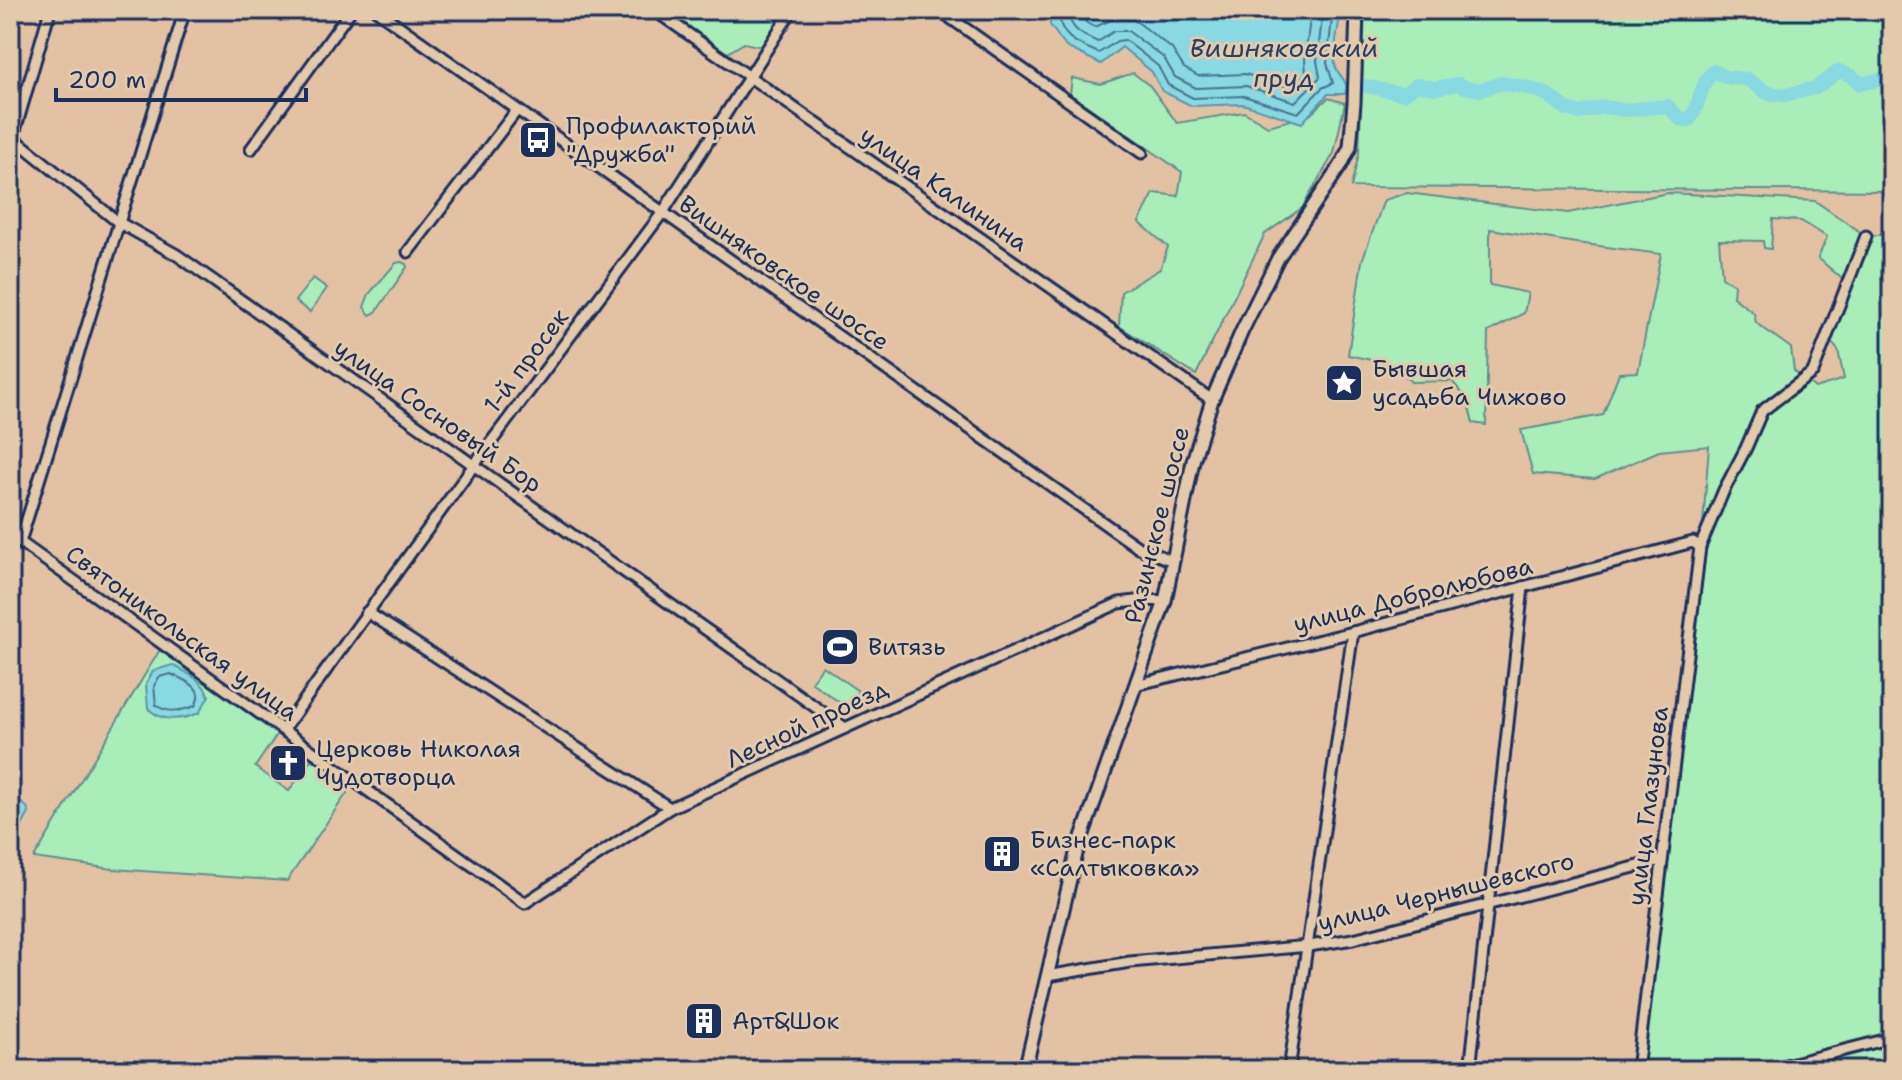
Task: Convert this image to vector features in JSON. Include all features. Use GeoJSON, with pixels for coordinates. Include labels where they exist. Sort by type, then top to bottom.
{"type":"FeatureCollection","features":[{"type":"Feature","properties":{"kind":"main road","name":"Разинское шоссе"},"geometry":{"type":"LineString","coordinates":[[1025,1070],[1076,854],[1165,601],[1193,461],[1212,400],[1278,258],[1350,147],[1357,10]]}},
{"type":"Feature","properties":{"kind":"street"},"geometry":{"type":"LineString","coordinates":[[11,140],[50,10]]}},
{"type":"Feature","properties":{"kind":"street"},"geometry":{"type":"LineString","coordinates":[[20,542],[185,10]]}},
{"type":"Feature","properties":{"kind":"street"},"geometry":{"type":"LineString","coordinates":[[251,149],[351,10]]}},
{"type":"Feature","properties":{"kind":"street","name":"Вишняковское шоссе"},"geometry":{"type":"LineString","coordinates":[[376,10],[1139,548],[1173,561]]}},
{"type":"Feature","properties":{"kind":"street","name":"улица Калинина"},"geometry":{"type":"LineString","coordinates":[[654,10],[1212,400]]}},
{"type":"Feature","properties":{"kind":"street","name":"1-й просек"},"geometry":{"type":"LineString","coordinates":[[283,730],[474,465],[663,212],[792,10]]}},
{"type":"Feature","properties":{"kind":"street"},"geometry":{"type":"LineString","coordinates":[[939,10],[1142,153]]}},
{"type":"Feature","properties":{"kind":"street"},"geometry":{"type":"LineString","coordinates":[[408,252],[517,110]]}},
{"type":"Feature","properties":{"kind":"street","name":"улица Сосновый Бор"},"geometry":{"type":"LineString","coordinates":[[11,140],[118,222],[177,255],[845,728]]}},
{"type":"Feature","properties":{"kind":"street","name":"улица Глазунова"},"geometry":{"type":"LineString","coordinates":[[1637,1070],[1700,547],[1762,411],[1813,372],[1866,236]]}},
{"type":"Feature","properties":{"kind":"street","name":"Святоникольская улица"},"geometry":{"type":"LineString","coordinates":[[10,535],[525,903]]}},
{"type":"Feature","properties":{"kind":"street","name":"улица Добролюбова"},"geometry":{"type":"LineString","coordinates":[[1135,685],[1353,632],[1693,542],[1700,547]]}},
{"type":"Feature","properties":{"kind":"street"},"geometry":{"type":"LineString","coordinates":[[1470,1070],[1523,587]]}},
{"type":"Feature","properties":{"kind":"street","name":"Лесной проезд"},"geometry":{"type":"LineString","coordinates":[[525,903],[670,808],[1119,603],[1165,601]]}},
{"type":"Feature","properties":{"kind":"street"},"geometry":{"type":"LineString","coordinates":[[367,612],[670,808]]}},
{"type":"Feature","properties":{"kind":"street"},"geometry":{"type":"LineString","coordinates":[[1289,1070],[1353,632]]}},
{"type":"Feature","properties":{"kind":"street","name":"улица Чернышевского"},"geometry":{"type":"LineString","coordinates":[[1047,976],[1130,962],[1309,946],[1353,939],[1662,860]]}},
{"type":"Feature","properties":{"kind":"street"},"geometry":{"type":"LineString","coordinates":[[1766,1070],[1892,1038]]}},
{"type":"Feature","properties":{"kind":"green space"},"geometry":{"type":"Polygon","coordinates":[[[666,10],[787,10],[762,47],[744,43],[726,54],[666,10]]]}},
{"type":"Feature","properties":{"kind":"green space"},"geometry":{"type":"Polygon","coordinates":[[[1365,10],[1892,10],[1892,191],[1351,187],[1359,153],[1365,10]]]}},
{"type":"Feature","properties":{"kind":"green space"},"geometry":{"type":"Polygon","coordinates":[[[1133,73],[1150,86],[1177,123],[1244,112],[1268,126],[1310,115],[1328,98],[1345,103],[1334,153],[1302,208],[1265,234],[1196,375],[1119,326],[1121,292],[1160,269],[1168,247],[1139,222],[1154,193],[1178,196],[1182,172],[1070,94],[1072,78],[1101,84],[1133,73]]]}},
{"type":"Feature","properties":{"kind":"green space"},"geometry":{"type":"Polygon","coordinates":[[[1407,193],[1568,213],[1668,193],[1815,201],[1866,236],[1892,234],[1892,1070],[1639,1070],[1662,860],[1693,644],[1693,577],[1703,524],[1709,446],[1659,451],[1595,479],[1533,474],[1521,430],[1603,415],[1619,373],[1638,372],[1661,254],[1490,229],[1490,285],[1528,293],[1524,313],[1488,332],[1486,425],[1473,423],[1467,399],[1452,381],[1411,382],[1395,365],[1348,355],[1362,261],[1384,200],[1407,193]],[[1773,219],[1771,249],[1764,248],[1763,241],[1719,240],[1722,277],[1734,284],[1733,297],[1754,313],[1756,323],[1791,348],[1794,371],[1815,388],[1844,379],[1838,350],[1830,341],[1836,316],[1845,306],[1849,285],[1818,258],[1827,237],[1801,221],[1773,219]]]}},
{"type":"Feature","properties":{"kind":"green space"},"geometry":{"type":"Polygon","coordinates":[[[401,262],[407,267],[376,312],[370,315],[364,307],[369,294],[396,263],[401,262]]]}},
{"type":"Feature","properties":{"kind":"green space"},"geometry":{"type":"Polygon","coordinates":[[[313,278],[327,288],[310,312],[295,301],[313,278]]]}},
{"type":"Feature","properties":{"kind":"green space"},"geometry":{"type":"Polygon","coordinates":[[[161,648],[278,733],[255,767],[289,791],[312,759],[351,787],[287,881],[113,869],[34,858],[161,648]]]}},
{"type":"Feature","properties":{"kind":"green space"},"geometry":{"type":"Polygon","coordinates":[[[823,666],[858,691],[846,707],[811,682],[823,666]]]}},
{"type":"Feature","properties":{"kind":"water","name":"Вишняковский пруд"},"geometry":{"type":"Polygon","coordinates":[[[1051,10],[1341,10],[1335,64],[1345,81],[1345,94],[1328,94],[1302,123],[1243,104],[1192,106],[1162,91],[1152,72],[1122,47],[1101,64],[1066,47],[1050,25],[1051,10]]]}},
{"type":"Feature","properties":{"kind":"water"},"geometry":{"type":"Polygon","coordinates":[[[172,665],[194,677],[206,690],[209,696],[199,713],[172,719],[159,716],[148,708],[146,684],[153,671],[172,665]]]}},
{"type":"Feature","properties":{"kind":"water"},"geometry":{"type":"Polygon","coordinates":[[[20,802],[29,813],[19,832],[10,840],[10,821],[14,818],[10,803],[20,802]]]}},
{"type":"Feature","properties":{"kind":"waterway"},"geometry":{"type":"LineString","coordinates":[[1365,86],[1404,94],[1416,85],[1436,88],[1458,84],[1482,90],[1501,83],[1546,94],[1567,109],[1580,113],[1603,107],[1626,110],[1668,106],[1680,119],[1689,120],[1705,82],[1714,71],[1725,77],[1747,79],[1767,93],[1785,95],[1816,88],[1839,71],[1852,76],[1860,84],[1883,79],[1892,85]]}},
{"type":"Feature","properties":{"kind":"place","name":"Профилакторий \"Дружба\""},"geometry":{"type":"Point","coordinates":[538,140]}},
{"type":"Feature","properties":{"kind":"place","name":"Бывшая усадьба Чижово"},"geometry":{"type":"Point","coordinates":[1344,383]}},
{"type":"Feature","properties":{"kind":"place","name":"Витязь"},"geometry":{"type":"Point","coordinates":[840,647]}},
{"type":"Feature","properties":{"kind":"place","name":"Церковь Николая Чудотворца"},"geometry":{"type":"Point","coordinates":[288,763]}},
{"type":"Feature","properties":{"kind":"place","name":"Бизнес-парк «Салтыковка»"},"geometry":{"type":"Point","coordinates":[1002,854]}},
{"type":"Feature","properties":{"kind":"place","name":"Арт&Шок"},"geometry":{"type":"Point","coordinates":[704,1021]}}]}
